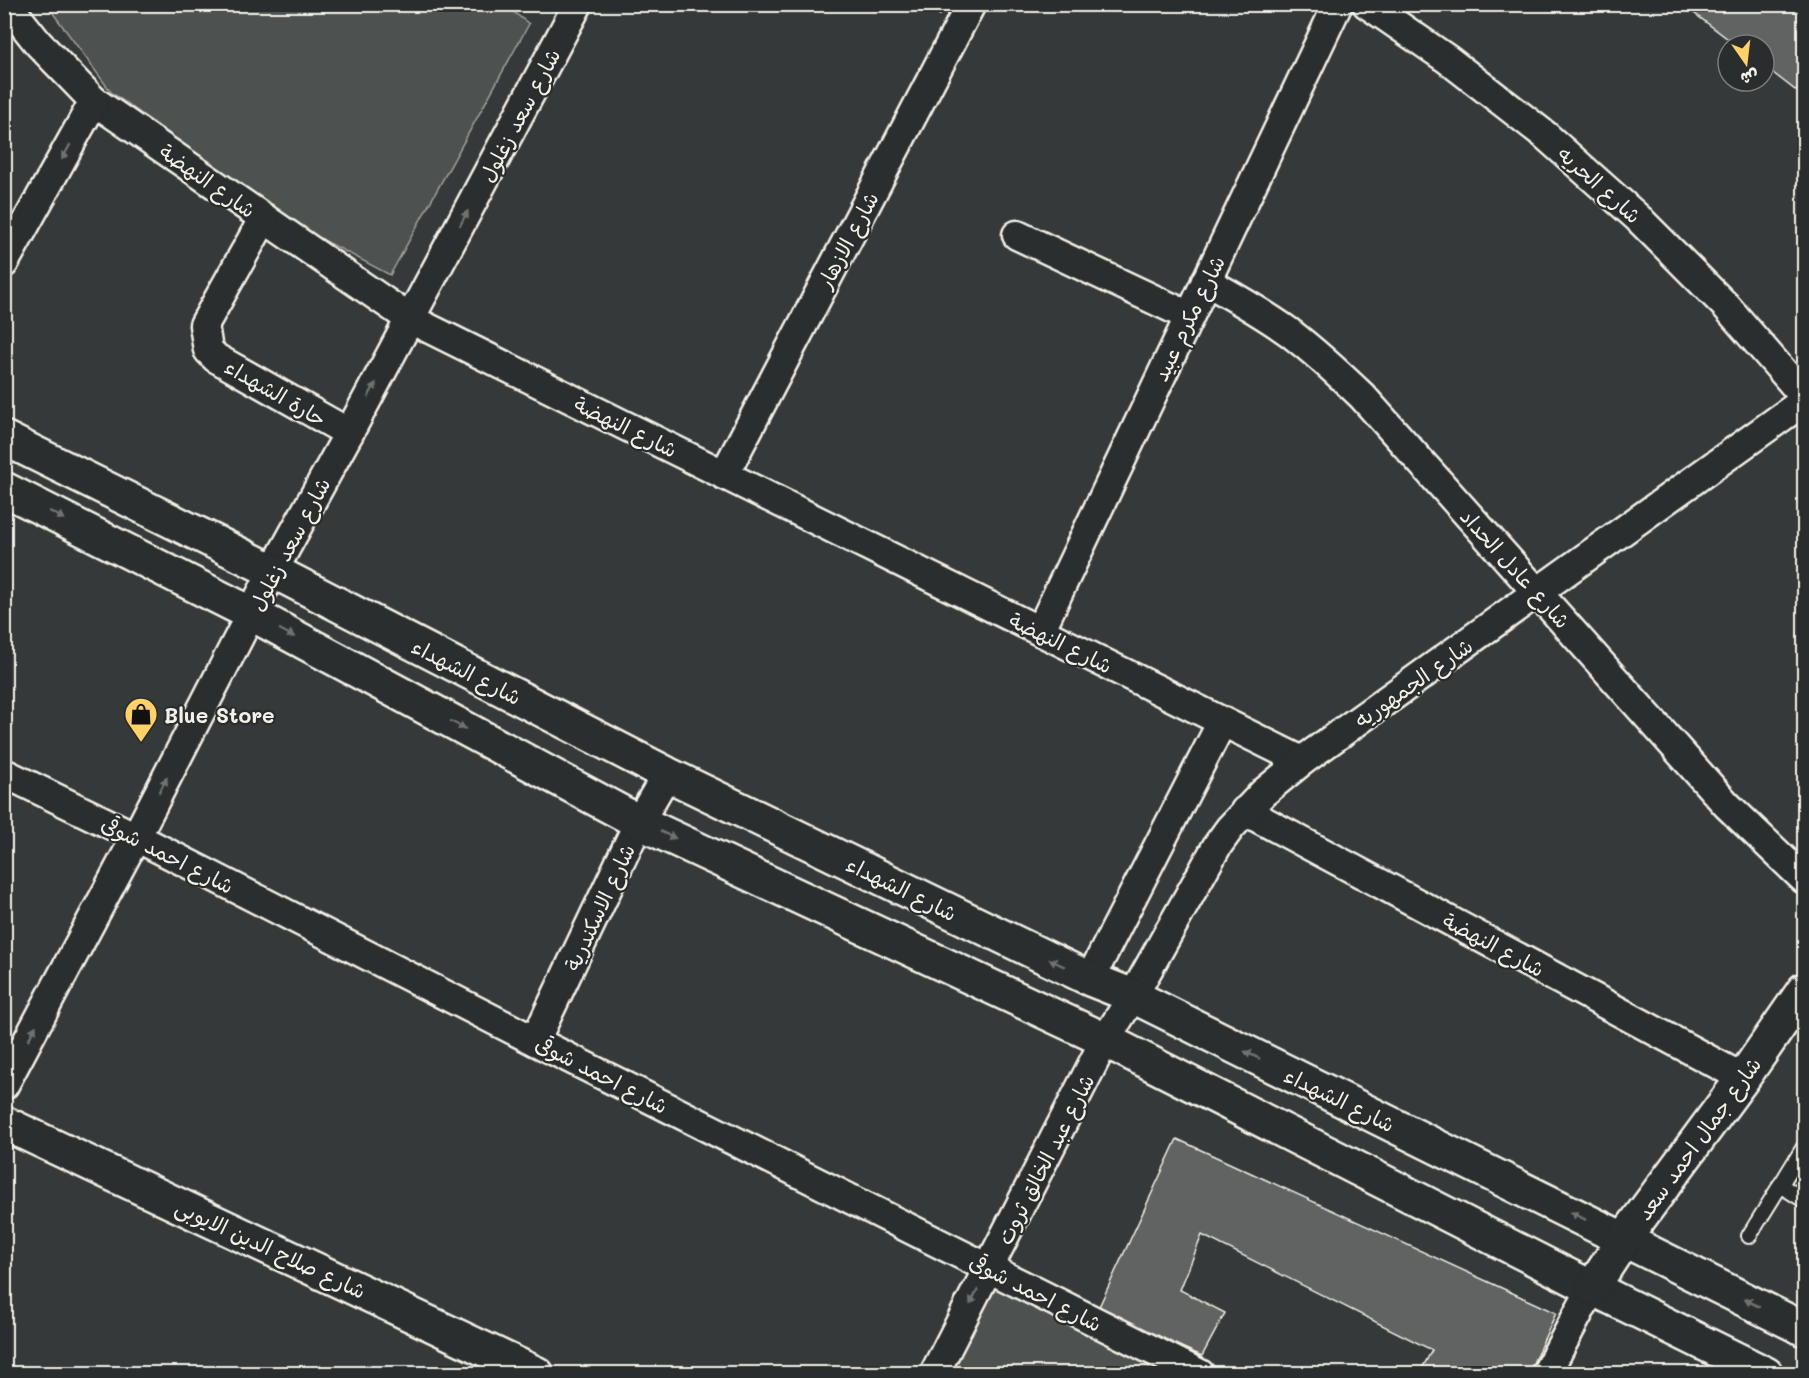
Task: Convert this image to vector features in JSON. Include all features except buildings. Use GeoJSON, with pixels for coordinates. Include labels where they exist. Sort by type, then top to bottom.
{"type":"FeatureCollection","features":[{"type":"Feature","properties":{"kind":"street","name":"شارع النهضة"},"geometry":{"type":"LineString","coordinates":[[7,4],[38,43],[94,101],[410,319],[1302,761]]}},
{"type":"Feature","properties":{"kind":"street","name":"شارع الازهار"},"geometry":{"type":"LineString","coordinates":[[724,475],[971,4]]}},
{"type":"Feature","properties":{"kind":"street","name":"شارع مكرم عبيد"},"geometry":{"type":"LineString","coordinates":[[1040,631],[1338,4]]}},
{"type":"Feature","properties":{"kind":"street","name":"شارع الحريه"},"geometry":{"type":"LineString","coordinates":[[1367,4],[1447,59],[1545,135],[1638,218],[1726,306],[1804,396]]}},
{"type":"Feature","properties":{"kind":"street","name":"شارع سعد زغلول"},"geometry":{"type":"LineString","coordinates":[[4,1085],[136,837],[273,571],[577,5]]}},
{"type":"Feature","properties":{"kind":"street"},"geometry":{"type":"LineString","coordinates":[[4,263],[94,101]]}},
{"type":"Feature","properties":{"kind":"street","name":"حارة الشهداء"},"geometry":{"type":"LineString","coordinates":[[264,218],[204,325],[208,350],[216,357],[349,433]]}},
{"type":"Feature","properties":{"kind":"street"},"geometry":{"type":"LineString","coordinates":[[1017,235],[1189,316]]}},
{"type":"Feature","properties":{"kind":"street","name":"شارع عادل الحداد"},"geometry":{"type":"LineString","coordinates":[[1206,281],[1289,332],[1362,396],[1727,805],[1804,879]]}},
{"type":"Feature","properties":{"kind":"street","name":"شارع الجمهوريه"},"geometry":{"type":"LineString","coordinates":[[1106,1040],[1217,846],[1245,811],[1269,787],[1804,401]]}},
{"type":"Feature","properties":{"kind":"street","name":"شارع الشهداء"},"geometry":{"type":"LineString","coordinates":[[4,438],[273,571],[667,774],[1090,979],[1133,996],[1804,1329]]}},
{"type":"Feature","properties":{"kind":"street"},"geometry":{"type":"LineString","coordinates":[[4,489],[252,614],[639,822],[1106,1040],[1592,1288],[1767,1374]]}},
{"type":"Feature","properties":{"kind":"street"},"geometry":{"type":"LineString","coordinates":[[1090,979],[1222,722]]}},
{"type":"Feature","properties":{"kind":"street","name":"شارع احمد شوقى"},"geometry":{"type":"LineString","coordinates":[[4,773],[136,837],[535,1041],[1200,1374]]}},
{"type":"Feature","properties":{"kind":"street","name":"شارع الاسكندرية"},"geometry":{"type":"LineString","coordinates":[[535,1041],[639,822],[667,774]]}},
{"type":"Feature","properties":{"kind":"street","name":"شارع النهضة"},"geometry":{"type":"LineString","coordinates":[[1245,811],[1743,1078]]}},
{"type":"Feature","properties":{"kind":"street","name":"شارع جمال احمد سعد"},"geometry":{"type":"LineString","coordinates":[[1592,1288],[1624,1239],[1743,1078],[1804,990]]}},
{"type":"Feature","properties":{"kind":"street","name":"شارع عبد الخالق ثروت"},"geometry":{"type":"LineString","coordinates":[[934,1374],[1106,1040]]}},
{"type":"Feature","properties":{"kind":"street","name":"شارع صلاح الدين الايوبى"},"geometry":{"type":"LineString","coordinates":[[4,1123],[537,1374]]}},
{"type":"Feature","properties":{"kind":"street"},"geometry":{"type":"LineString","coordinates":[[1546,1374],[1592,1288]]}},
{"type":"Feature","properties":{"kind":"lane"},"geometry":{"type":"LineString","coordinates":[[1749,1236],[1804,1147]]}},
{"type":"Feature","properties":{"kind":"lane"},"geometry":{"type":"LineString","coordinates":[[1780,1185],[1804,1200]]}},
{"type":"Feature","properties":{"kind":"shaded area"},"geometry":{"type":"Polygon","coordinates":[[[503,4],[529,24],[390,275],[301,228],[111,92],[47,5],[503,4]]]}},
{"type":"Feature","properties":{"kind":"shaded area"},"geometry":{"type":"Polygon","coordinates":[[[990,1270],[1198,1374],[935,1374],[990,1270]]]}},
{"type":"Feature","properties":{"kind":"place","name":"Blue Store"},"geometry":{"type":"Point","coordinates":[141,743]}}]}
